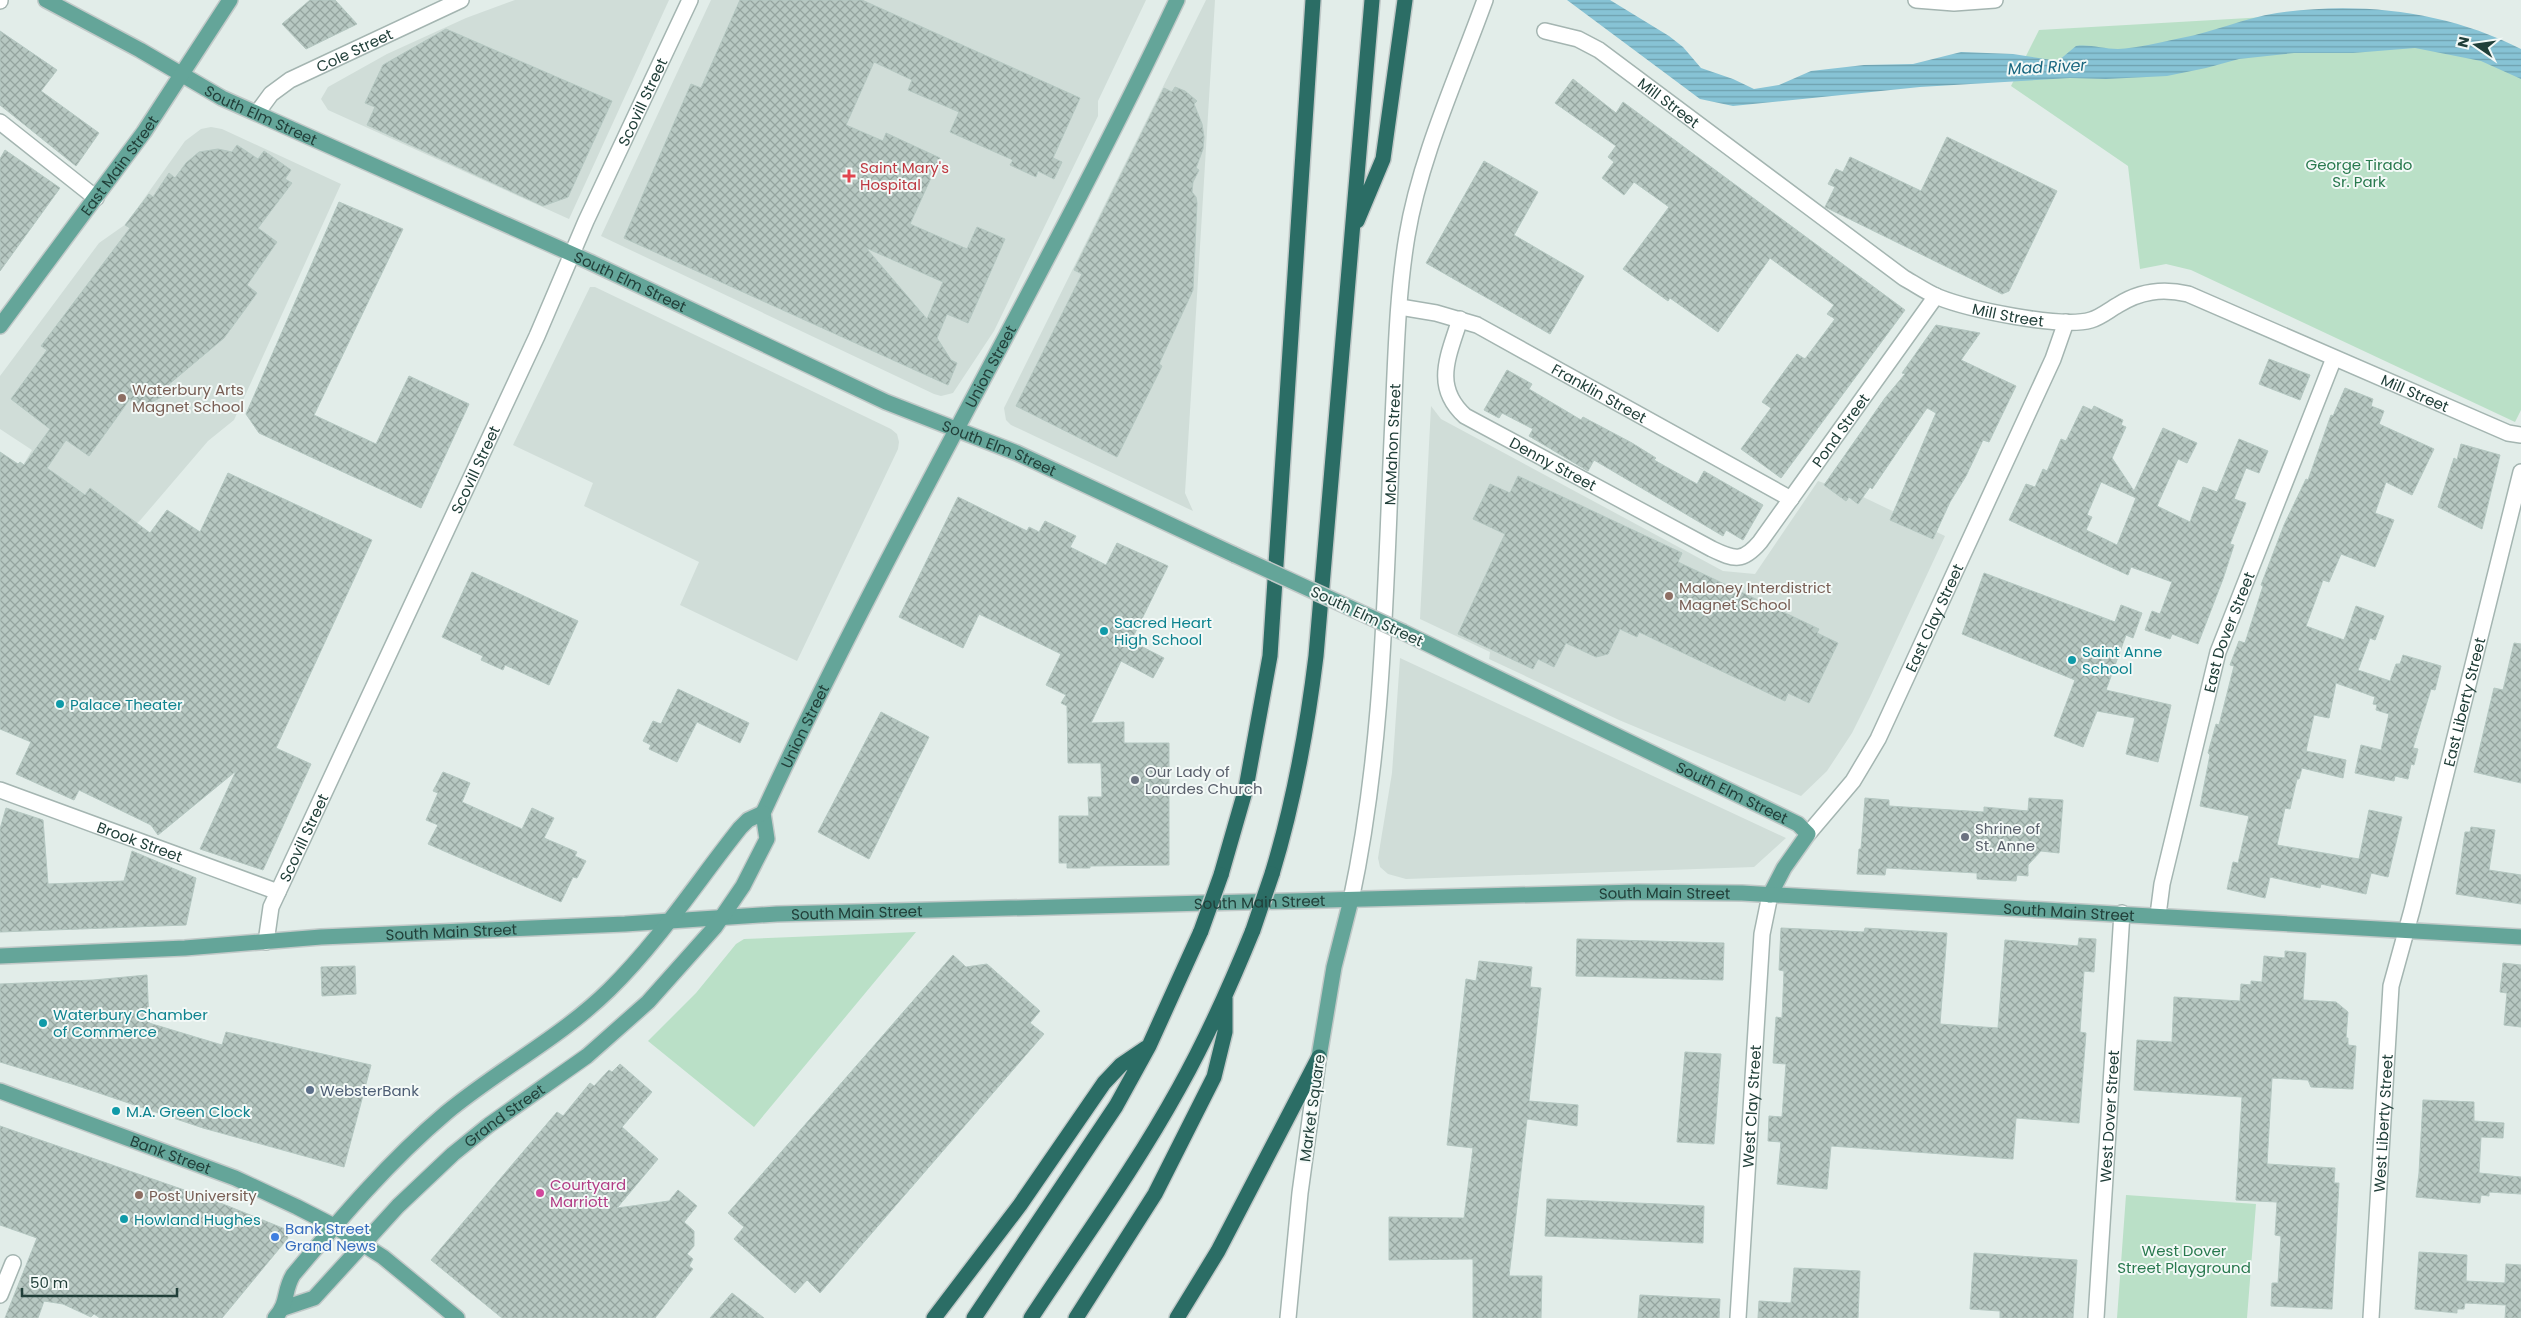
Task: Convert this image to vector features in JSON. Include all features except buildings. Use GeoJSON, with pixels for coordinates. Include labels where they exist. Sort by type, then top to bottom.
{"type":"FeatureCollection","features":[{"type":"Feature","properties":{"kind":"highway"},"geometry":{"type":"LineString","coordinates":[[974,1318],[1102,1128],[1150,1046],[1201,932],[1221,875],[1246,788],[1264,698],[1270,656],[1313,0]]}},
{"type":"Feature","properties":{"kind":"highway"},"geometry":{"type":"LineString","coordinates":[[1031,1318],[1146,1144],[1180,1087],[1225,996],[1253,930],[1272,874],[1291,806],[1313,685],[1372,0]]}},
{"type":"Feature","properties":{"kind":"highway"},"geometry":{"type":"LineString","coordinates":[[1352,234],[1383,159],[1405,0]]}},
{"type":"Feature","properties":{"kind":"highway"},"geometry":{"type":"LineString","coordinates":[[1076,1318],[1155,1194],[1214,1077],[1225,1032],[1225,996]]}},
{"type":"Feature","properties":{"kind":"highway"},"geometry":{"type":"LineString","coordinates":[[934,1318],[1020,1205],[1104,1082],[1121,1065],[1150,1046]]}},
{"type":"Feature","properties":{"kind":"highway"},"geometry":{"type":"LineString","coordinates":[[1177,1318],[1218,1251],[1319,1057]]}},
{"type":"Feature","properties":{"kind":"main road","name":"South Elm Street"},"geometry":{"type":"LineString","coordinates":[[46,0],[222,98],[572,254],[886,402],[1017,453],[1403,632],[1533,697],[1785,817],[1808,834]]}},
{"type":"Feature","properties":{"kind":"main road","name":"East Main Street"},"geometry":{"type":"LineString","coordinates":[[0,326],[96,198],[183,75],[230,0]]}},
{"type":"Feature","properties":{"kind":"main road","name":"Union Street"},"geometry":{"type":"LineString","coordinates":[[763,813],[834,664],[955,429],[1055,246],[1177,0]]}},
{"type":"Feature","properties":{"kind":"main road"},"geometry":{"type":"LineString","coordinates":[[668,921],[740,828],[748,820],[763,813],[767,832],[765,845],[751,872],[722,917]]}},
{"type":"Feature","properties":{"kind":"main road","name":"East Clay Street"},"geometry":{"type":"LineString","coordinates":[[1770,894],[1784,868],[1808,834]]}},
{"type":"Feature","properties":{"kind":"main road","name":"South Main Street"},"geometry":{"type":"LineString","coordinates":[[0,956],[722,917],[1618,892],[1770,894],[2521,937]]}},
{"type":"Feature","properties":{"kind":"main road","name":"Market Square"},"geometry":{"type":"LineString","coordinates":[[1319,1057],[1334,967],[1351,900]]}},
{"type":"Feature","properties":{"kind":"main road","name":"Grand Street"},"geometry":{"type":"LineString","coordinates":[[279,1313],[314,1298],[410,1194],[465,1144],[587,1056],[633,1017],[676,973],[722,917]]}},
{"type":"Feature","properties":{"kind":"main road","name":"Grand Street"},"geometry":{"type":"LineString","coordinates":[[279,1313],[293,1275],[368,1187],[423,1133],[473,1092],[569,1025],[599,999],[635,963],[668,921]]}},
{"type":"Feature","properties":{"kind":"main road","name":"Bank Street"},"geometry":{"type":"LineString","coordinates":[[0,1091],[235,1178],[334,1226],[363,1244],[457,1318]]}},
{"type":"Feature","properties":{"kind":"street","name":"Cole Street"},"geometry":{"type":"LineString","coordinates":[[257,113],[271,94],[290,80],[461,0]]}},
{"type":"Feature","properties":{"kind":"street","name":"Scovill Street"},"geometry":{"type":"LineString","coordinates":[[266,942],[269,913],[278,892],[690,0]]}},
{"type":"Feature","properties":{"kind":"street","name":"McMahon Street"},"geometry":{"type":"LineString","coordinates":[[1351,900],[1367,816],[1378,730],[1404,255],[1415,197],[1485,0]]}},
{"type":"Feature","properties":{"kind":"street"},"geometry":{"type":"LineString","coordinates":[[1916,0],[1945,3],[1995,0]]}},
{"type":"Feature","properties":{"kind":"street","name":"Mill Street"},"geometry":{"type":"LineString","coordinates":[[1545,30],[1578,39],[1599,50],[1904,278],[1936,296],[1976,308],[2066,322],[2096,318],[2126,300],[2143,293],[2170,291],[2203,300],[2508,433],[2521,435]]}},
{"type":"Feature","properties":{"kind":"street"},"geometry":{"type":"LineString","coordinates":[[0,122],[96,198]]}},
{"type":"Feature","properties":{"kind":"street","name":"Pond Street"},"geometry":{"type":"LineString","coordinates":[[1738,558],[1752,552],[1936,296]]}},
{"type":"Feature","properties":{"kind":"street","name":"Franklin Street"},"geometry":{"type":"LineString","coordinates":[[1400,307],[1460,319],[1490,332],[1791,499]]}},
{"type":"Feature","properties":{"kind":"street","name":"Denny Street"},"geometry":{"type":"LineString","coordinates":[[1460,319],[1447,363],[1445,383],[1450,400],[1464,416],[1712,549],[1738,558]]}},
{"type":"Feature","properties":{"kind":"street","name":"East Clay Street"},"geometry":{"type":"LineString","coordinates":[[1808,834],[1853,781],[1878,739],[2053,359],[2066,322]]}},
{"type":"Feature","properties":{"kind":"street","name":"East Dover Street"},"geometry":{"type":"LineString","coordinates":[[2158,916],[2162,884],[2218,652],[2334,358]]}},
{"type":"Feature","properties":{"kind":"street","name":"East Liberty Street"},"geometry":{"type":"LineString","coordinates":[[2406,930],[2521,472]]}},
{"type":"Feature","properties":{"kind":"street","name":"Brook Street"},"geometry":{"type":"LineString","coordinates":[[0,790],[278,892]]}},
{"type":"Feature","properties":{"kind":"street","name":"West Clay Street"},"geometry":{"type":"LineString","coordinates":[[1738,1318],[1762,934],[1770,894]]}},
{"type":"Feature","properties":{"kind":"street","name":"West Dover Street"},"geometry":{"type":"LineString","coordinates":[[2096,1318],[2122,913]]}},
{"type":"Feature","properties":{"kind":"street","name":"West Liberty Street"},"geometry":{"type":"LineString","coordinates":[[2371,1318],[2390,992],[2395,966],[2406,930]]}},
{"type":"Feature","properties":{"kind":"street","name":"Market Square"},"geometry":{"type":"LineString","coordinates":[[1288,1318],[1300,1193],[1319,1057]]}},
{"type":"Feature","properties":{"kind":"street"},"geometry":{"type":"LineString","coordinates":[[0,1295],[13,1262]]}},
{"type":"Feature","properties":{"kind":"shaded area"},"geometry":{"type":"Polygon","coordinates":[[[515,0],[669,0],[569,219],[328,110],[321,99],[328,87],[387,54],[466,18],[515,0]]]}},
{"type":"Feature","properties":{"kind":"shaded area","name":"Saint Mary's Hospital"},"geometry":{"type":"Polygon","coordinates":[[[711,0],[1146,0],[1098,101],[1098,116],[994,331],[953,393],[941,396],[934,394],[601,236],[711,0]]]}},
{"type":"Feature","properties":{"kind":"shaded area"},"geometry":{"type":"Polygon","coordinates":[[[1206,0],[1215,0],[1185,493],[1193,511],[1011,425],[1006,420],[1004,408],[1206,0]]]}},
{"type":"Feature","properties":{"kind":"shaded area","name":"Waterbury Arts Magnet School"},"geometry":{"type":"Polygon","coordinates":[[[211,127],[222,129],[341,184],[234,420],[208,441],[137,524],[0,564],[22,467],[32,450],[0,429],[0,376],[99,243],[126,224],[185,141],[201,129],[211,127]]]}},
{"type":"Feature","properties":{"kind":"shaded area"},"geometry":{"type":"Polygon","coordinates":[[[590,287],[595,287],[891,429],[897,434],[898,449],[797,661],[680,605],[699,562],[584,506],[593,483],[513,445],[590,287]]]}},
{"type":"Feature","properties":{"kind":"shaded area","name":"Maloney Interdistrict Magnet School"},"geometry":{"type":"Polygon","coordinates":[[[1431,406],[1441,419],[1723,571],[1755,574],[1818,481],[1861,496],[1945,536],[1852,733],[1827,771],[1801,796],[1619,720],[1489,659],[1490,652],[1420,619],[1431,406]]]}},
{"type":"Feature","properties":{"kind":"shaded area"},"geometry":{"type":"Polygon","coordinates":[[[1400,658],[1786,838],[1754,867],[1406,879],[1388,874],[1380,867],[1378,858],[1392,773],[1400,658]]]}},
{"type":"Feature","properties":{"kind":"green space","name":"George Tirado Sr. Park"},"geometry":{"type":"Polygon","coordinates":[[[2302,15],[2521,60],[2521,410],[2515,422],[2191,270],[2166,264],[2140,269],[2128,166],[2011,86],[2039,30],[2302,15]]]}},
{"type":"Feature","properties":{"kind":"green space"},"geometry":{"type":"Polygon","coordinates":[[[916,932],[754,1127],[648,1041],[696,993],[736,944],[744,939],[916,932]]]}},
{"type":"Feature","properties":{"kind":"green space","name":"West Dover Street Playground"},"geometry":{"type":"Polygon","coordinates":[[[2126,1195],[2256,1204],[2247,1318],[2117,1318],[2126,1195]]]}},
{"type":"Feature","properties":{"kind":"water","name":"Mad River"},"geometry":{"type":"Polygon","coordinates":[[[1567,0],[1610,0],[1669,36],[1683,47],[1701,68],[1733,79],[1754,89],[1779,85],[1811,71],[1864,65],[1913,64],[1961,52],[2013,54],[2058,61],[2076,46],[2118,49],[2133,47],[2193,35],[2265,15],[2339,8],[2402,12],[2433,18],[2493,36],[2521,49],[2521,79],[2481,61],[2415,48],[2353,53],[2294,53],[2239,59],[2167,76],[2106,79],[2070,78],[1920,87],[1733,106],[1700,99],[1567,0]]]}},
{"type":"Feature","properties":{"kind":"place","name":"Saint Mary's Hospital"},"geometry":{"type":"Point","coordinates":[849,176]}},
{"type":"Feature","properties":{"kind":"place","name":"Waterbury Arts Magnet School"},"geometry":{"type":"Point","coordinates":[122,398]}},
{"type":"Feature","properties":{"kind":"place","name":"Maloney Interdistrict Magnet School"},"geometry":{"type":"Point","coordinates":[1669,596]}},
{"type":"Feature","properties":{"kind":"place","name":"Sacred Heart High School"},"geometry":{"type":"Point","coordinates":[1104,631]}},
{"type":"Feature","properties":{"kind":"place","name":"Saint Anne School"},"geometry":{"type":"Point","coordinates":[2072,660]}},
{"type":"Feature","properties":{"kind":"place","name":"Palace Theater"},"geometry":{"type":"Point","coordinates":[60,704]}},
{"type":"Feature","properties":{"kind":"place","name":"Our Lady of Lourdes Church"},"geometry":{"type":"Point","coordinates":[1135,780]}},
{"type":"Feature","properties":{"kind":"place","name":"Shrine of St. Anne"},"geometry":{"type":"Point","coordinates":[1965,837]}},
{"type":"Feature","properties":{"kind":"place","name":"Waterbury Chamber of Commerce"},"geometry":{"type":"Point","coordinates":[43,1023]}},
{"type":"Feature","properties":{"kind":"place","name":"WebsterBank"},"geometry":{"type":"Point","coordinates":[310,1090]}},
{"type":"Feature","properties":{"kind":"place","name":"M.A. Green Clock"},"geometry":{"type":"Point","coordinates":[116,1111]}},
{"type":"Feature","properties":{"kind":"place","name":"Courtyard Marriott"},"geometry":{"type":"Point","coordinates":[540,1193]}},
{"type":"Feature","properties":{"kind":"place","name":"Post University"},"geometry":{"type":"Point","coordinates":[139,1195]}},
{"type":"Feature","properties":{"kind":"place","name":"Howland Hughes"},"geometry":{"type":"Point","coordinates":[124,1219]}},
{"type":"Feature","properties":{"kind":"place","name":"Bank Street Grand News"},"geometry":{"type":"Point","coordinates":[275,1237]}}]}
